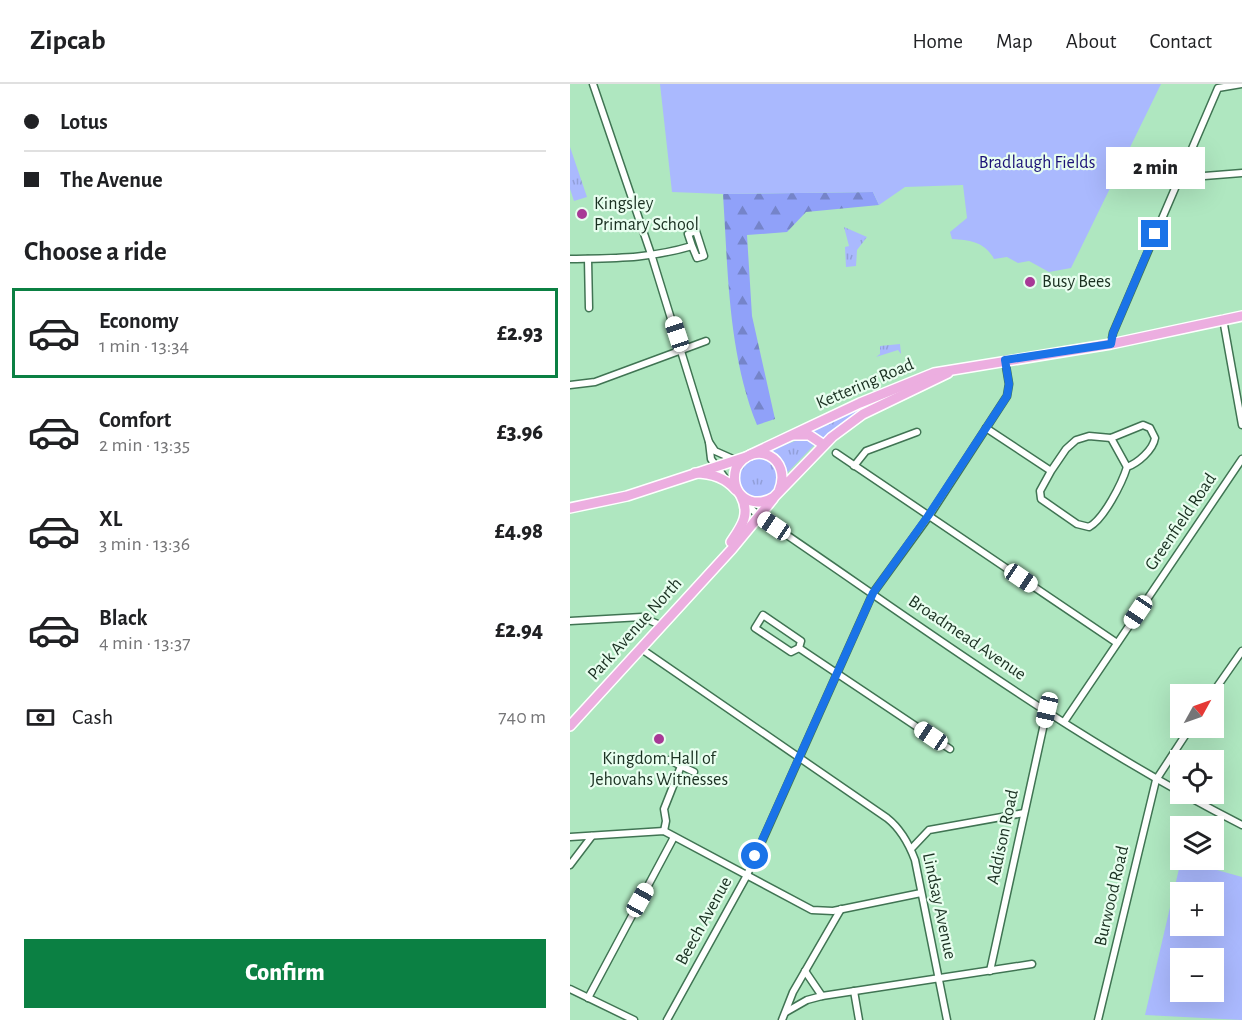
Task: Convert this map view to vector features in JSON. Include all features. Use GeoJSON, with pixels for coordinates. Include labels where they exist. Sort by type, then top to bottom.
{"type":"FeatureCollection","features":[{"type":"Feature","properties":{"kind":"main road","name":"Kettering Road"},"geometry":{"type":"LineString","coordinates":[[570,508],[627,496],[714,465],[748,456],[912,380],[934,373],[1111,344],[1242,316]]}},
{"type":"Feature","properties":{"kind":"main road","name":"Kettering Road"},"geometry":{"type":"LineString","coordinates":[[777,494],[824,445],[862,414],[953,370]]}},
{"type":"Feature","properties":{"kind":"main road","name":"Kettering Road"},"geometry":{"type":"LineString","coordinates":[[792,435],[808,435],[824,445]]}},
{"type":"Feature","properties":{"kind":"main road"},"geometry":{"type":"LineString","coordinates":[[767,455],[778,463],[783,477],[777,494],[754,503],[738,493],[734,474],[740,462],[748,456],[767,455]]}},
{"type":"Feature","properties":{"kind":"main road","name":"Kettering Road"},"geometry":{"type":"LineString","coordinates":[[689,474],[704,473],[738,493]]}},
{"type":"Feature","properties":{"kind":"main road","name":"Park Avenue North"},"geometry":{"type":"LineString","coordinates":[[724,555],[746,519],[738,493]]}},
{"type":"Feature","properties":{"kind":"main road","name":"Park Avenue North"},"geometry":{"type":"LineString","coordinates":[[570,726],[777,494]]}},
{"type":"Feature","properties":{"kind":"street"},"geometry":{"type":"LineString","coordinates":[[593,84],[682,349],[714,465]]}},
{"type":"Feature","properties":{"kind":"street"},"geometry":{"type":"LineString","coordinates":[[1111,344],[1113,333],[1219,87],[1242,84]]}},
{"type":"Feature","properties":{"kind":"street"},"geometry":{"type":"LineString","coordinates":[[1179,178],[1242,174]]}},
{"type":"Feature","properties":{"kind":"street"},"geometry":{"type":"LineString","coordinates":[[570,259],[652,257],[692,246]]}},
{"type":"Feature","properties":{"kind":"street"},"geometry":{"type":"LineString","coordinates":[[588,259],[589,308]]}},
{"type":"Feature","properties":{"kind":"street"},"geometry":{"type":"LineString","coordinates":[[1223,319],[1242,424]]}},
{"type":"Feature","properties":{"kind":"street"},"geometry":{"type":"LineString","coordinates":[[570,385],[595,382],[706,341]]}},
{"type":"Feature","properties":{"kind":"street","name":"Beech Avenue"},"geometry":{"type":"LineString","coordinates":[[667,1020],[746,877],[873,593],[928,516],[1009,390],[1005,360]]}},
{"type":"Feature","properties":{"kind":"street"},"geometry":{"type":"LineString","coordinates":[[1143,425],[1153,432],[1153,445],[1137,462],[1127,467],[1122,482],[1098,520],[1086,527],[1077,525],[1041,499],[1040,491],[1051,471],[1066,449],[1076,440],[1089,436],[1111,438],[1143,425]]}},
{"type":"Feature","properties":{"kind":"street"},"geometry":{"type":"LineString","coordinates":[[986,428],[1051,471]]}},
{"type":"Feature","properties":{"kind":"street"},"geometry":{"type":"LineString","coordinates":[[854,466],[866,451],[918,432]]}},
{"type":"Feature","properties":{"kind":"street"},"geometry":{"type":"LineString","coordinates":[[1111,438],[1127,467]]}},
{"type":"Feature","properties":{"kind":"street"},"geometry":{"type":"LineString","coordinates":[[709,442],[715,451],[733,459]]}},
{"type":"Feature","properties":{"kind":"street"},"geometry":{"type":"LineString","coordinates":[[836,453],[1117,643]]}},
{"type":"Feature","properties":{"kind":"street","name":"Greenfield Road"},"geometry":{"type":"LineString","coordinates":[[1064,722],[1242,459]]}},
{"type":"Feature","properties":{"kind":"street","name":"Broadmead Avenue"},"geometry":{"type":"LineString","coordinates":[[714,465],[759,516],[1064,722],[1156,780],[1242,825]]}},
{"type":"Feature","properties":{"kind":"street"},"geometry":{"type":"LineString","coordinates":[[763,615],[801,641],[799,648],[791,652],[755,628],[763,615]]}},
{"type":"Feature","properties":{"kind":"street"},"geometry":{"type":"LineString","coordinates":[[570,621],[642,617],[660,625]]}},
{"type":"Feature","properties":{"kind":"street","name":"Lindsay Avenue"},"geometry":{"type":"LineString","coordinates":[[640,648],[887,818],[911,849],[947,1020]]}},
{"type":"Feature","properties":{"kind":"street"},"geometry":{"type":"LineString","coordinates":[[799,648],[950,749]]}},
{"type":"Feature","properties":{"kind":"street"},"geometry":{"type":"LineString","coordinates":[[1219,684],[1242,651]]}},
{"type":"Feature","properties":{"kind":"street","name":"Addison Road"},"geometry":{"type":"LineString","coordinates":[[990,971],[1047,710]]}},
{"type":"Feature","properties":{"kind":"street","name":"Burwood Road"},"geometry":{"type":"LineString","coordinates":[[1098,1020],[1156,780],[1183,738]]}},
{"type":"Feature","properties":{"kind":"street"},"geometry":{"type":"LineString","coordinates":[[669,760],[694,772]]}},
{"type":"Feature","properties":{"kind":"street"},"geometry":{"type":"LineString","coordinates":[[664,831],[666,821],[664,809],[681,766]]}},
{"type":"Feature","properties":{"kind":"street"},"geometry":{"type":"LineString","coordinates":[[911,849],[929,830],[1024,813]]}},
{"type":"Feature","properties":{"kind":"street"},"geometry":{"type":"LineString","coordinates":[[570,837],[664,831],[807,909],[821,911],[841,909],[921,893]]}},
{"type":"Feature","properties":{"kind":"street"},"geometry":{"type":"LineString","coordinates":[[570,864],[592,836]]}},
{"type":"Feature","properties":{"kind":"street"},"geometry":{"type":"LineString","coordinates":[[588,998],[675,837]]}},
{"type":"Feature","properties":{"kind":"street"},"geometry":{"type":"LineString","coordinates":[[782,1020],[805,971],[841,909]]}},
{"type":"Feature","properties":{"kind":"street"},"geometry":{"type":"LineString","coordinates":[[786,1012],[807,1000],[822,996],[1032,964]]}},
{"type":"Feature","properties":{"kind":"street"},"geometry":{"type":"LineString","coordinates":[[805,971],[822,996]]}},
{"type":"Feature","properties":{"kind":"street"},"geometry":{"type":"LineString","coordinates":[[570,989],[634,1020]]}},
{"type":"Feature","properties":{"kind":"street"},"geometry":{"type":"LineString","coordinates":[[854,991],[859,1020]]}},
{"type":"Feature","properties":{"kind":"green space","name":"Bradlaugh Fields"},"geometry":{"type":"Polygon","coordinates":[[[660,84],[1161,84],[1071,268],[1049,272],[1029,261],[1018,263],[1007,257],[994,259],[982,245],[952,239],[950,232],[967,218],[963,185],[905,187],[879,205],[873,192],[723,194],[672,192],[660,84]]]}},
{"type":"Feature","properties":{"kind":"green space"},"geometry":{"type":"Polygon","coordinates":[[[570,147],[587,197],[574,201],[570,189],[570,147]]]}},
{"type":"Feature","properties":{"kind":"green space"},"geometry":{"type":"Polygon","coordinates":[[[873,192],[879,205],[806,212],[787,232],[747,235],[752,316],[775,419],[757,425],[747,398],[735,341],[728,282],[723,194],[873,192]]]}},
{"type":"Feature","properties":{"kind":"green space"},"geometry":{"type":"Polygon","coordinates":[[[844,227],[867,237],[857,250],[856,266],[846,267],[845,247],[849,246],[844,227]]]}},
{"type":"Feature","properties":{"kind":"green space"},"geometry":{"type":"Polygon","coordinates":[[[900,344],[901,354],[898,350],[876,357],[880,354],[880,346],[900,344]]]}},
{"type":"Feature","properties":{"kind":"green space"},"geometry":{"type":"Polygon","coordinates":[[[863,405],[864,408],[822,439],[810,432],[863,405]]]}},
{"type":"Feature","properties":{"kind":"green space"},"geometry":{"type":"Polygon","coordinates":[[[804,438],[816,443],[785,475],[781,460],[770,450],[804,438]]]}},
{"type":"Feature","properties":{"kind":"green space"},"geometry":{"type":"Polygon","coordinates":[[[758,458],[772,464],[778,478],[772,492],[758,498],[744,492],[738,478],[744,464],[758,458]]]}},
{"type":"Feature","properties":{"kind":"green space"},"geometry":{"type":"Polygon","coordinates":[[[1179,870],[1217,870],[1242,877],[1242,1020],[1145,1015],[1170,907],[1170,936],[1224,936],[1224,882],[1176,882],[1179,870]]]}},
{"type":"Feature","properties":{"kind":"place","name":"Kingsley Primary School"},"geometry":{"type":"Point","coordinates":[582,214]}},
{"type":"Feature","properties":{"kind":"place","name":"Busy Bees"},"geometry":{"type":"Point","coordinates":[1030,282]}},
{"type":"Feature","properties":{"kind":"place","name":"Kingdom Hall of Jehovahs Witnesses"},"geometry":{"type":"Point","coordinates":[659,739]}},
{"type":"Feature","properties":{"kind":"route"},"geometry":{"type":"LineString","coordinates":[[755,856],[873,593],[928,516],[1007,396],[1009,384],[1005,360],[1111,344],[1111,338],[1155,234]]}}]}
